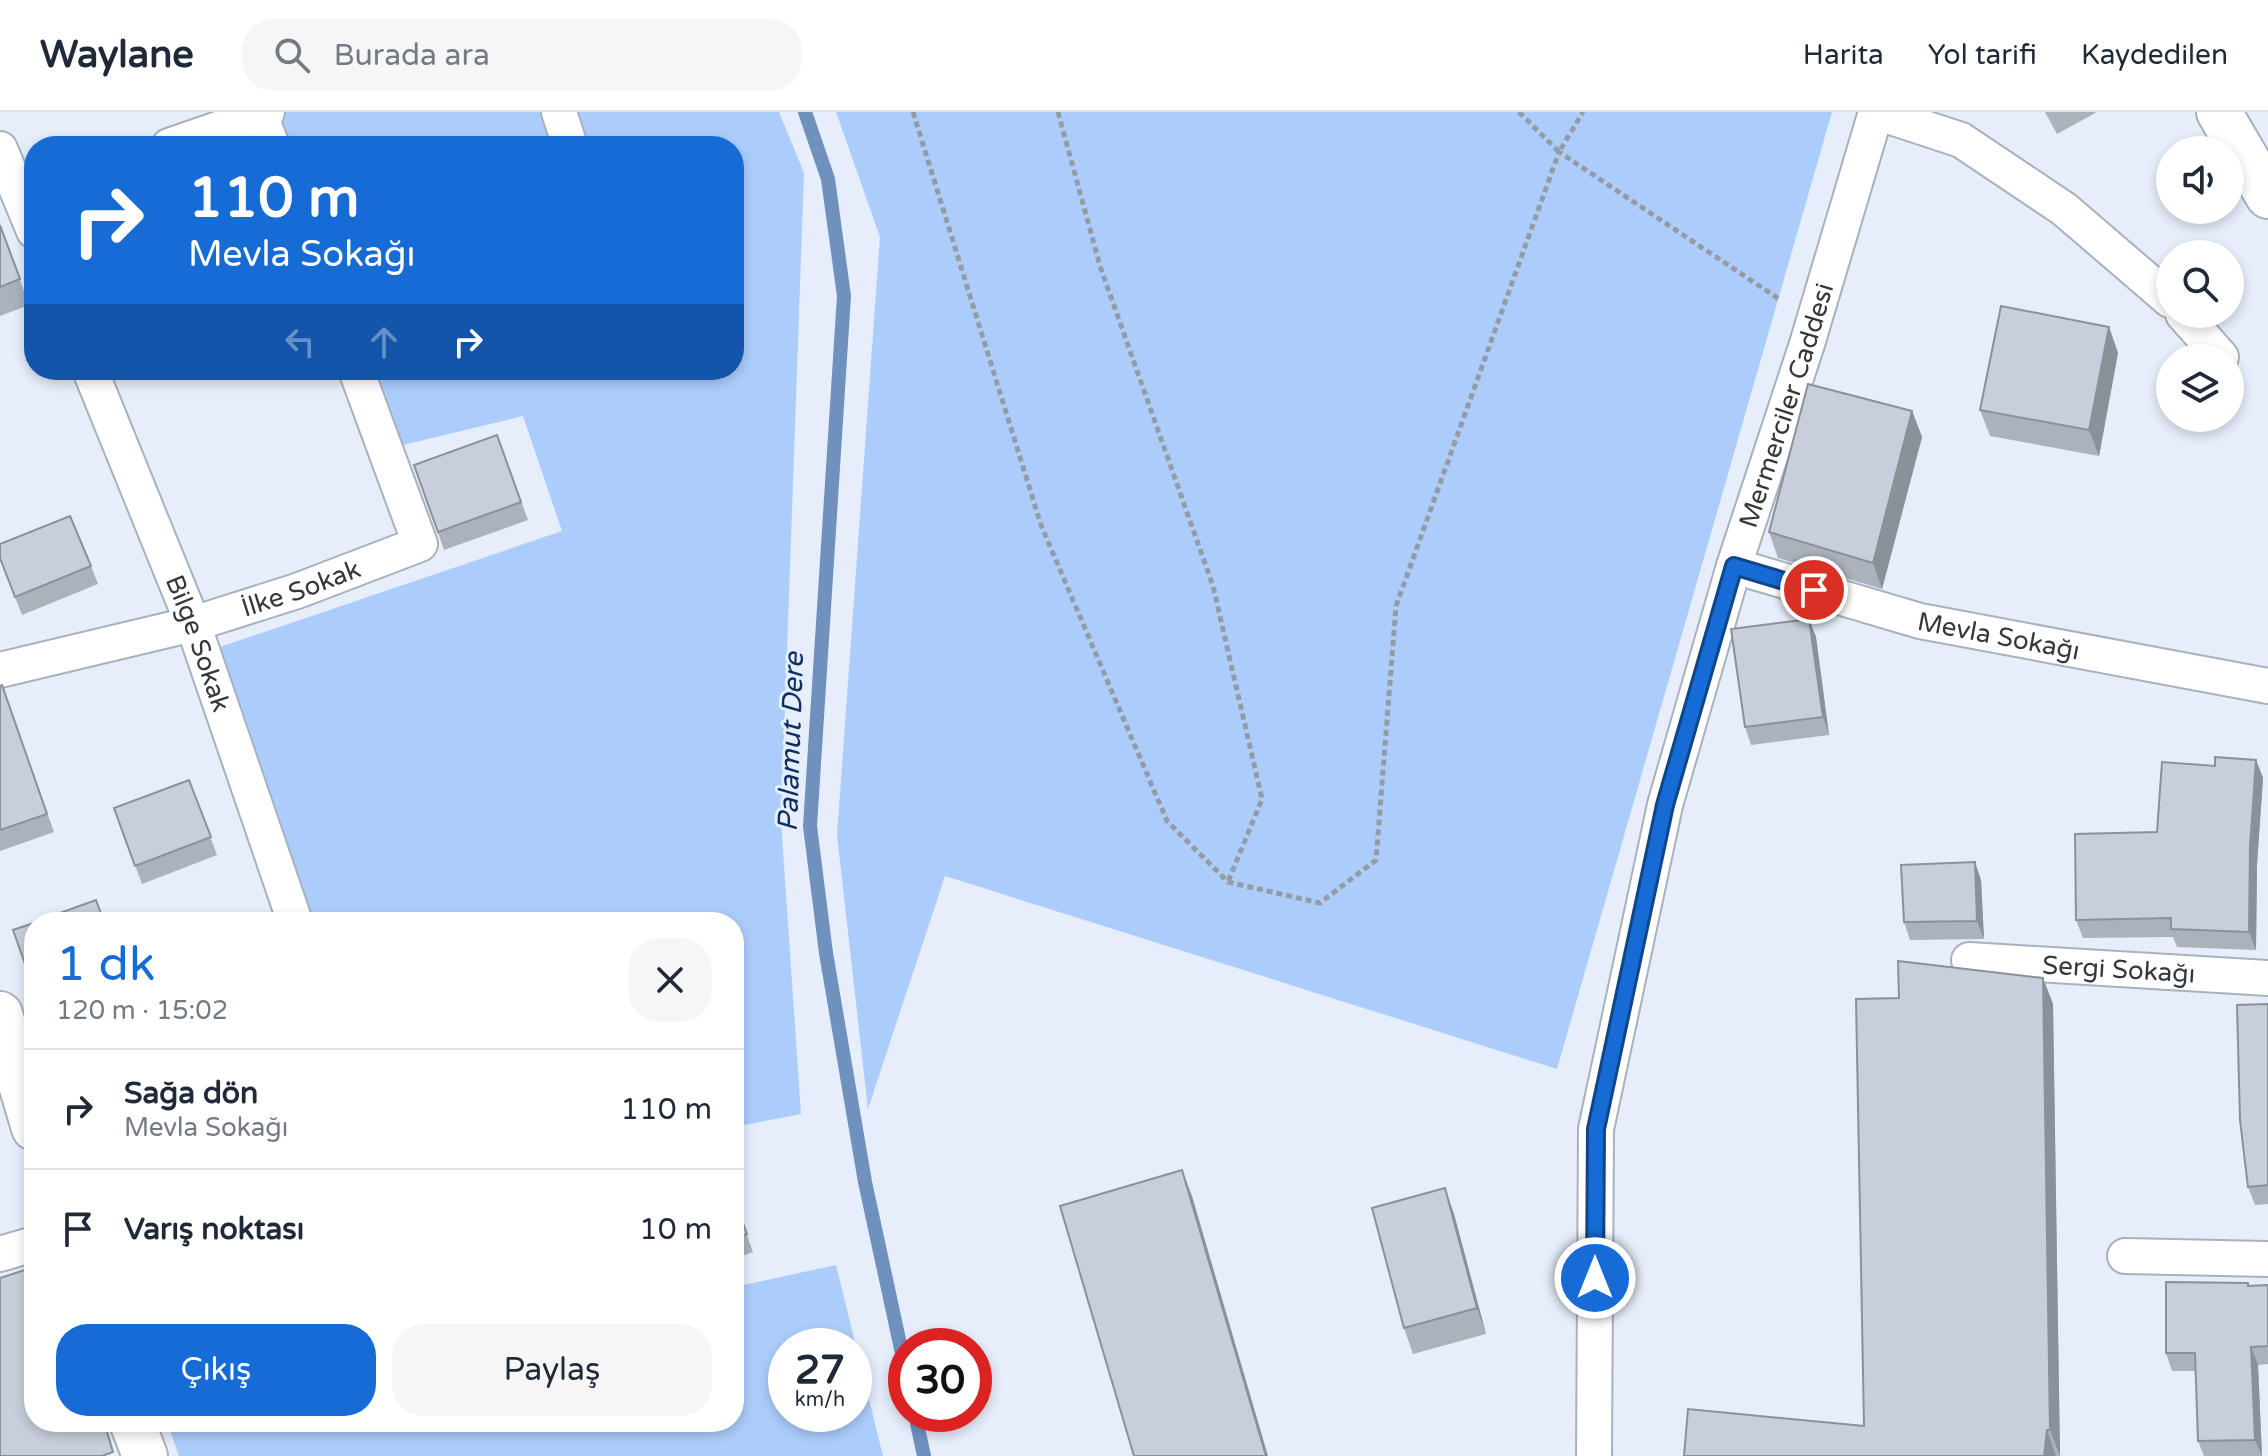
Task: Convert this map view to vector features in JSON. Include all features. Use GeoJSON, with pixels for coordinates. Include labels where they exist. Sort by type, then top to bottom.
{"type":"FeatureCollection","features":[{"type":"Feature","properties":{"kind":"main road"},"geometry":{"type":"LineString","coordinates":[[2219,112],[2266,187]]}},
{"type":"Feature","properties":{"kind":"main road"},"geometry":{"type":"LineString","coordinates":[[0,1014],[24,1094]]}},
{"type":"Feature","properties":{"kind":"main road"},"geometry":{"type":"LineString","coordinates":[[136,1432],[145,1456]]}},
{"type":"Feature","properties":{"kind":"street"},"geometry":{"type":"LineString","coordinates":[[559,112],[567,136]]}},
{"type":"Feature","properties":{"kind":"street"},"geometry":{"type":"LineString","coordinates":[[1876,112],[1961,140],[2064,209],[2156,288]]}},
{"type":"Feature","properties":{"kind":"street","name":"Mermerciler Caddesi"},"geometry":{"type":"LineString","coordinates":[[1594,1456],[1596,1129],[1665,805],[1734,566],[1813,322],[1876,112]]}},
{"type":"Feature","properties":{"kind":"street"},"geometry":{"type":"LineString","coordinates":[[207,136],[264,121]]}},
{"type":"Feature","properties":{"kind":"street"},"geometry":{"type":"LineString","coordinates":[[0,149],[18,198]]}},
{"type":"Feature","properties":{"kind":"street"},"geometry":{"type":"LineString","coordinates":[[2195,328],[2210,344]]}},
{"type":"Feature","properties":{"kind":"street","name":"Bilge Sokak"},"geometry":{"type":"LineString","coordinates":[[94,380],[193,624],[292,912]]}},
{"type":"Feature","properties":{"kind":"street","name":"İlke Sokak"},"geometry":{"type":"LineString","coordinates":[[0,670],[193,624],[297,591],[420,544],[360,380]]}},
{"type":"Feature","properties":{"kind":"street","name":"Mevla Sokağı"},"geometry":{"type":"LineString","coordinates":[[1734,566],[1920,621],[2268,686]]}},
{"type":"Feature","properties":{"kind":"street","name":"Sergi Sokağı"},"geometry":{"type":"LineString","coordinates":[[1969,960],[2268,978]]}},
{"type":"Feature","properties":{"kind":"street"},"geometry":{"type":"LineString","coordinates":[[0,1254],[24,1247]]}},
{"type":"Feature","properties":{"kind":"street"},"geometry":{"type":"LineString","coordinates":[[2125,1256],[2268,1259]]}},
{"type":"Feature","properties":{"kind":"path"},"geometry":{"type":"LineString","coordinates":[[913,112],[1041,525],[1167,821],[1228,882],[1320,903],[1376,860],[1396,606],[1559,152],[1583,112]]}},
{"type":"Feature","properties":{"kind":"path"},"geometry":{"type":"LineString","coordinates":[[1058,112],[1100,266],[1213,586],[1262,799],[1228,882]]}},
{"type":"Feature","properties":{"kind":"path"},"geometry":{"type":"LineString","coordinates":[[1519,112],[1559,152],[1813,322]]}},
{"type":"Feature","properties":{"kind":"shaded area"},"geometry":{"type":"Polygon","coordinates":[[[272,112],[779,112],[804,173],[781,821],[801,1114],[744,1125],[744,912],[304,912],[214,649],[562,531],[523,416],[403,445],[377,380],[744,380],[744,136],[281,136],[272,112]]]}},
{"type":"Feature","properties":{"kind":"shaded area"},"geometry":{"type":"Polygon","coordinates":[[[836,112],[1832,112],[1557,1069],[945,876],[868,1109],[837,835],[880,237],[836,112]]]}},
{"type":"Feature","properties":{"kind":"shaded area"},"geometry":{"type":"Polygon","coordinates":[[[836,1265],[852,1328],[768,1328],[768,1432],[872,1432],[872,1411],[883,1456],[179,1456],[171,1432],[744,1432],[744,1285],[836,1265]]]}},
{"type":"Feature","properties":{"kind":"building"},"geometry":{"type":"Polygon","coordinates":[[[0,225],[20,279],[0,287],[0,225]]]}},
{"type":"Feature","properties":{"kind":"building"},"geometry":{"type":"Polygon","coordinates":[[[2001,306],[2109,327],[2089,430],[1980,410],[2001,306]]]}},
{"type":"Feature","properties":{"kind":"building"},"geometry":{"type":"Polygon","coordinates":[[[1808,384],[1912,411],[1873,563],[1769,532],[1808,384]]]}},
{"type":"Feature","properties":{"kind":"building"},"geometry":{"type":"Polygon","coordinates":[[[497,435],[521,502],[438,532],[414,465],[497,435]]]}},
{"type":"Feature","properties":{"kind":"building"},"geometry":{"type":"Polygon","coordinates":[[[70,516],[91,566],[15,597],[0,558],[0,544],[70,516]]]}},
{"type":"Feature","properties":{"kind":"building"},"geometry":{"type":"Polygon","coordinates":[[[1809,619],[1823,717],[1745,727],[1731,629],[1809,619]]]}},
{"type":"Feature","properties":{"kind":"building"},"geometry":{"type":"Polygon","coordinates":[[[0,686],[47,814],[0,830],[0,686]]]}},
{"type":"Feature","properties":{"kind":"building"},"geometry":{"type":"Polygon","coordinates":[[[2215,757],[2256,760],[2250,846],[2249,932],[2171,929],[2171,918],[2076,920],[2075,834],[2157,832],[2162,762],[2215,766],[2215,757]]]}},
{"type":"Feature","properties":{"kind":"building"},"geometry":{"type":"Polygon","coordinates":[[[189,780],[211,837],[135,866],[114,808],[189,780]]]}},
{"type":"Feature","properties":{"kind":"building"},"geometry":{"type":"Polygon","coordinates":[[[1975,862],[1977,921],[1904,922],[1901,865],[1975,862]]]}},
{"type":"Feature","properties":{"kind":"building"},"geometry":{"type":"Polygon","coordinates":[[[96,900],[100,912],[63,912],[96,900]]]}},
{"type":"Feature","properties":{"kind":"building"},"geometry":{"type":"Polygon","coordinates":[[[24,926],[24,961],[13,930],[24,926]]]}},
{"type":"Feature","properties":{"kind":"building"},"geometry":{"type":"Polygon","coordinates":[[[1898,961],[2043,978],[2050,1430],[2047,1430],[2044,1456],[1684,1456],[1688,1409],[1864,1426],[1856,999],[1899,998],[1898,961]]]}},
{"type":"Feature","properties":{"kind":"building"},"geometry":{"type":"Polygon","coordinates":[[[2268,1004],[2268,1185],[2248,1187],[2240,1120],[2237,1005],[2268,1004]]]}},
{"type":"Feature","properties":{"kind":"building"},"geometry":{"type":"Polygon","coordinates":[[[1182,1170],[1266,1456],[1134,1456],[1060,1206],[1182,1170]]]}},
{"type":"Feature","properties":{"kind":"building"},"geometry":{"type":"Polygon","coordinates":[[[1445,1188],[1477,1308],[1404,1328],[1372,1208],[1445,1188]]]}},
{"type":"Feature","properties":{"kind":"building"},"geometry":{"type":"Polygon","coordinates":[[[24,1270],[24,1432],[107,1432],[113,1452],[102,1456],[0,1456],[0,1278],[24,1270]]]}},
{"type":"Feature","properties":{"kind":"building"},"geometry":{"type":"Polygon","coordinates":[[[2166,1282],[2268,1285],[2268,1346],[2251,1347],[2255,1440],[2198,1441],[2195,1353],[2166,1353],[2166,1282]]]}},
{"type":"Feature","properties":{"kind":"waterway","name":"Palamut Dere"},"geometry":{"type":"LineString","coordinates":[[805,112],[828,179],[844,296],[810,826],[826,953],[865,1182],[897,1328]]}},
{"type":"Feature","properties":{"kind":"waterway","name":"Palamut Dere"},"geometry":{"type":"LineString","coordinates":[[919,1432],[924,1456]]}},
{"type":"Feature","properties":{"kind":"route"},"geometry":{"type":"LineString","coordinates":[[1595,1278],[1596,1129],[1665,805],[1734,566],[1814,590]]}}]}
